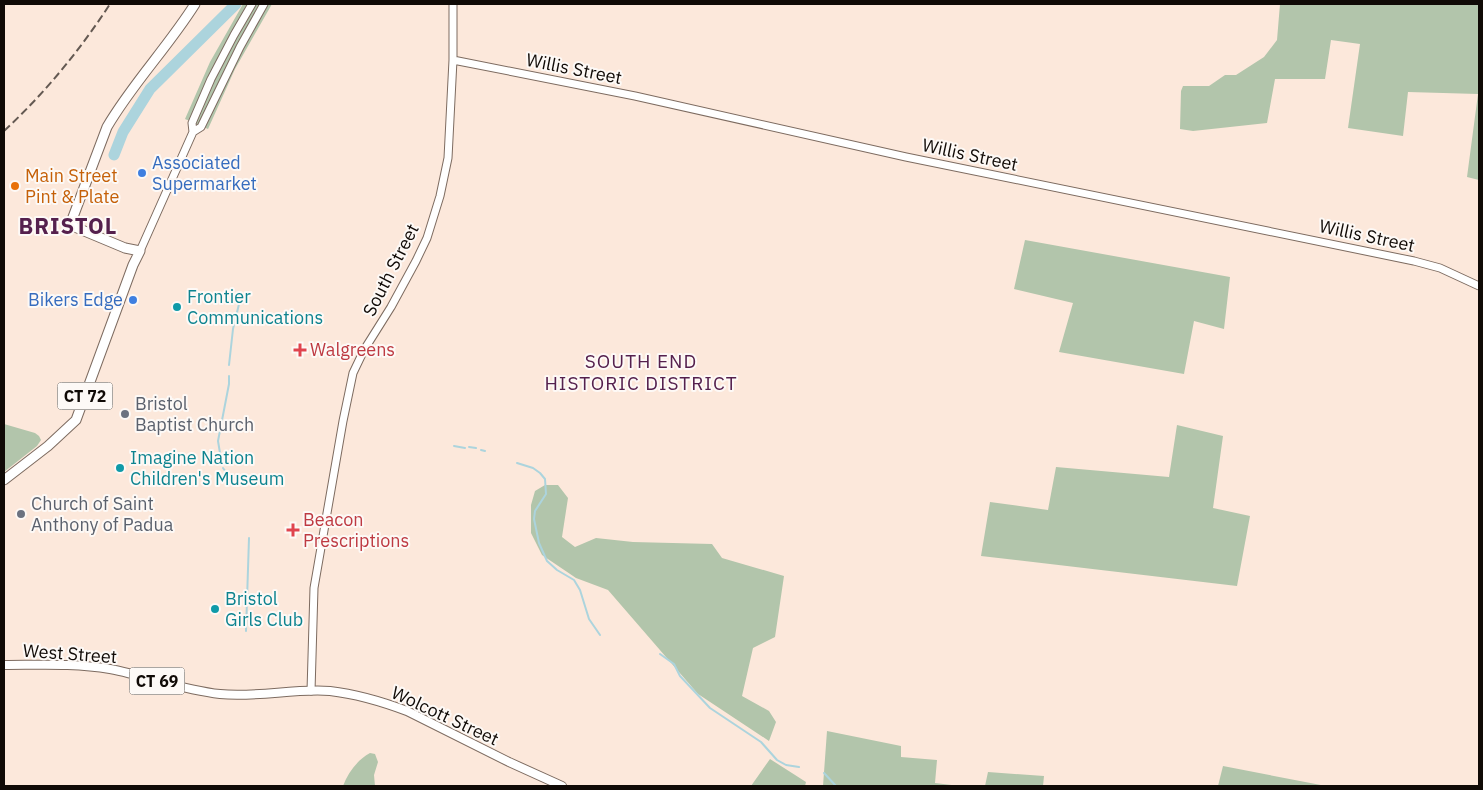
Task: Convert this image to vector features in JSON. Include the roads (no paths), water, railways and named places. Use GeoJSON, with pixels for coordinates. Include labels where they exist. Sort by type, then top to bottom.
{"type":"FeatureCollection","features":[{"type":"Feature","properties":{"kind":"highway"},"geometry":{"type":"LineString","coordinates":[[140,251],[126,248],[70,225],[107,127],[115,112],[166,46],[195,4]]}},
{"type":"Feature","properties":{"kind":"highway","name":"CT 72"},"geometry":{"type":"LineString","coordinates":[[4,480],[48,446],[76,420],[133,265],[140,251]]}},
{"type":"Feature","properties":{"kind":"main road"},"geometry":{"type":"LineString","coordinates":[[140,251],[193,132],[192,123],[211,79],[252,4]]}},
{"type":"Feature","properties":{"kind":"main road"},"geometry":{"type":"LineString","coordinates":[[193,132],[201,127],[240,47],[264,4]]}},
{"type":"Feature","properties":{"kind":"main road","name":"South Street"},"geometry":{"type":"LineString","coordinates":[[311,691],[314,588],[349,388],[356,365],[391,307],[427,238],[436,212],[448,158],[453,60],[453,4]]}},
{"type":"Feature","properties":{"kind":"main road","name":"Willis Street"},"geometry":{"type":"LineString","coordinates":[[453,60],[644,98],[898,155],[1414,261],[1440,268],[1479,286]]}},
{"type":"Feature","properties":{"kind":"main road","name":"West Street"},"geometry":{"type":"LineString","coordinates":[[4,665],[92,667],[125,673],[190,690],[223,694],[311,691]]}},
{"type":"Feature","properties":{"kind":"main road","name":"Wolcott Street"},"geometry":{"type":"LineString","coordinates":[[311,691],[329,691],[344,694],[384,703],[407,711],[562,786]]}},
{"type":"Feature","properties":{"kind":"waterway"},"geometry":{"type":"LineString","coordinates":[[114,155],[123,132],[150,89],[236,4]]}},
{"type":"Feature","properties":{"kind":"waterway"},"geometry":{"type":"LineString","coordinates":[[229,365],[233,329],[239,304]]}},
{"type":"Feature","properties":{"kind":"waterway"},"geometry":{"type":"LineString","coordinates":[[220,453],[218,441],[229,376]]}},
{"type":"Feature","properties":{"kind":"waterway"},"geometry":{"type":"LineString","coordinates":[[454,446],[465,448]]}},
{"type":"Feature","properties":{"kind":"waterway"},"geometry":{"type":"LineString","coordinates":[[469,447],[476,448]]}},
{"type":"Feature","properties":{"kind":"waterway"},"geometry":{"type":"LineString","coordinates":[[481,450],[485,451]]}},
{"type":"Feature","properties":{"kind":"waterway"},"geometry":{"type":"LineString","coordinates":[[517,463],[533,468],[545,479],[546,494],[535,511],[534,519],[539,543],[547,561],[557,570],[574,580],[580,590],[589,619],[600,635]]}},
{"type":"Feature","properties":{"kind":"waterway"},"geometry":{"type":"LineString","coordinates":[[223,468],[231,479]]}},
{"type":"Feature","properties":{"kind":"waterway"},"geometry":{"type":"LineString","coordinates":[[246,631],[249,538]]}},
{"type":"Feature","properties":{"kind":"waterway"},"geometry":{"type":"LineString","coordinates":[[660,654],[674,664],[680,676],[710,708],[761,742],[777,760],[786,765],[799,767]]}},
{"type":"Feature","properties":{"kind":"waterway"},"geometry":{"type":"LineString","coordinates":[[824,773],[836,786]]}},
{"type":"Feature","properties":{"kind":"railway"},"geometry":{"type":"LineString","coordinates":[[4,131],[34,102],[61,70],[87,38],[110,4]]}},
{"type":"Feature","properties":{"kind":"place","name":"Associated Supermarket"},"geometry":{"type":"Point","coordinates":[142,173]}},
{"type":"Feature","properties":{"kind":"place","name":"Main Street Pint & Plate"},"geometry":{"type":"Point","coordinates":[15,186]}},
{"type":"Feature","properties":{"kind":"place","name":"Bikers Edge"},"geometry":{"type":"Point","coordinates":[133,300]}},
{"type":"Feature","properties":{"kind":"place","name":"Frontier Communications"},"geometry":{"type":"Point","coordinates":[177,307]}},
{"type":"Feature","properties":{"kind":"place","name":"Walgreens"},"geometry":{"type":"Point","coordinates":[300,350]}},
{"type":"Feature","properties":{"kind":"place","name":"Bristol Baptist Church"},"geometry":{"type":"Point","coordinates":[125,414]}},
{"type":"Feature","properties":{"kind":"place","name":"Imagine Nation Children's Museum"},"geometry":{"type":"Point","coordinates":[120,468]}},
{"type":"Feature","properties":{"kind":"place","name":"Church of Saint Anthony of Padua"},"geometry":{"type":"Point","coordinates":[21,514]}},
{"type":"Feature","properties":{"kind":"place","name":"Beacon Prescriptions"},"geometry":{"type":"Point","coordinates":[293,530]}},
{"type":"Feature","properties":{"kind":"place","name":"Bristol Girls Club"},"geometry":{"type":"Point","coordinates":[215,609]}},
{"type":"Feature","properties":{"kind":"district","name":"BRISTOL"},"geometry":{"type":"Point","coordinates":[68,226]}},
{"type":"Feature","properties":{"kind":"district","name":"SOUTH END HISTORIC DISTRICT"},"geometry":{"type":"Point","coordinates":[641,372]}}]}
